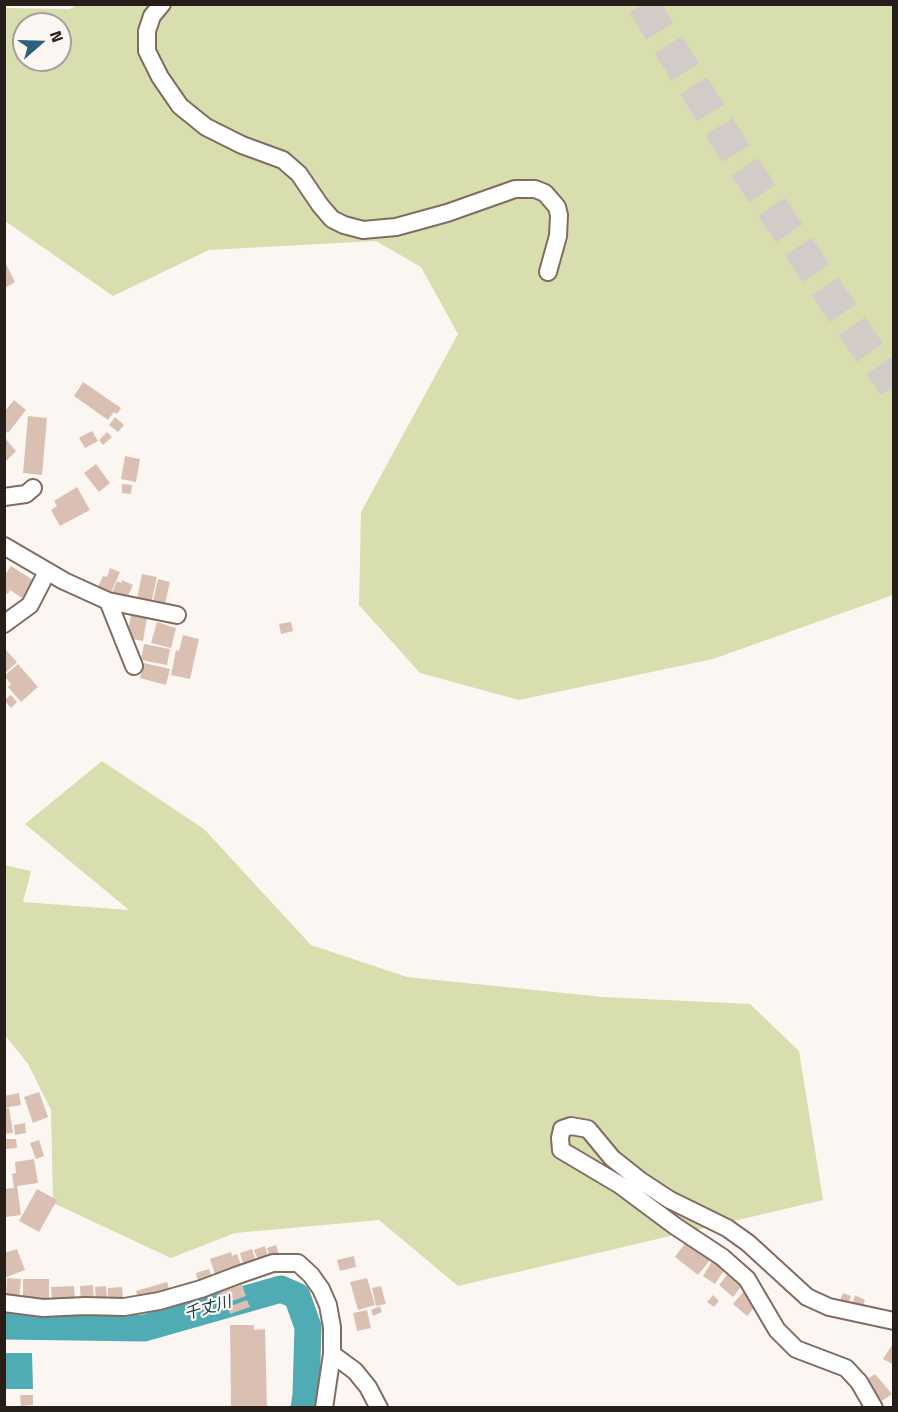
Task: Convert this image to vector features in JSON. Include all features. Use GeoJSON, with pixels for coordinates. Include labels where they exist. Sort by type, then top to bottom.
{"type":"FeatureCollection","features":[{"type":"Feature","properties":{"kind":"street"},"geometry":{"type":"LineString","coordinates":[[162,4],[152,16],[147,31],[147,51],[160,77],[180,106],[206,127],[242,145],[283,160],[299,174],[332,219],[363,230],[396,228],[515,189],[535,189],[545,193],[557,207],[559,214],[558,236],[548,272]]}},
{"type":"Feature","properties":{"kind":"street"},"geometry":{"type":"LineString","coordinates":[[4,497],[26,494],[33,488]]}},
{"type":"Feature","properties":{"kind":"street"},"geometry":{"type":"LineString","coordinates":[[4,546],[64,581],[108,601],[177,615]]}},
{"type":"Feature","properties":{"kind":"street"},"geometry":{"type":"LineString","coordinates":[[4,624],[30,605],[47,572]]}},
{"type":"Feature","properties":{"kind":"street"},"geometry":{"type":"LineString","coordinates":[[108,601],[134,666]]}},
{"type":"Feature","properties":{"kind":"street"},"geometry":{"type":"LineString","coordinates":[[874,1407],[859,1382],[846,1368],[796,1348],[777,1330],[747,1279],[722,1257],[620,1185],[561,1150],[562,1129],[571,1126],[588,1130],[612,1158],[641,1181],[670,1200],[727,1228],[748,1243],[807,1297],[829,1307],[894,1321]]}},
{"type":"Feature","properties":{"kind":"street"},"geometry":{"type":"LineString","coordinates":[[4,1303],[42,1308],[124,1307],[201,1289],[273,1263],[298,1263],[321,1289],[328,1305],[332,1327],[332,1354],[324,1407]]}},
{"type":"Feature","properties":{"kind":"street"},"geometry":{"type":"LineString","coordinates":[[332,1354],[355,1371],[368,1387],[379,1407]]}},
{"type":"Feature","properties":{"kind":"green space"},"geometry":{"type":"Polygon","coordinates":[[[79,4],[893,5],[893,595],[713,659],[519,700],[420,673],[359,605],[361,512],[458,334],[421,267],[376,241],[209,250],[113,296],[5,221],[5,8],[70,9],[79,4]]]}},
{"type":"Feature","properties":{"kind":"green space"},"geometry":{"type":"Polygon","coordinates":[[[102,761],[204,829],[311,945],[407,977],[603,997],[750,1004],[799,1051],[823,1200],[458,1286],[379,1220],[235,1233],[171,1258],[53,1203],[51,1110],[28,1064],[5,1035],[4,865],[31,871],[23,902],[129,910],[25,824],[102,761]]]}},
{"type":"Feature","properties":{"kind":"water"},"geometry":{"type":"Polygon","coordinates":[[[5,1353],[32,1353],[33,1389],[5,1389],[5,1353]]]}},
{"type":"Feature","properties":{"kind":"building"},"geometry":{"type":"Polygon","coordinates":[[[5,262],[15,282],[5,288],[5,262]]]}},
{"type":"Feature","properties":{"kind":"building"},"geometry":{"type":"Polygon","coordinates":[[[83,382],[121,408],[117,414],[114,412],[108,420],[74,396],[83,382]]]}},
{"type":"Feature","properties":{"kind":"building"},"geometry":{"type":"Polygon","coordinates":[[[14,400],[26,410],[8,433],[5,430],[5,411],[14,400]]]}},
{"type":"Feature","properties":{"kind":"building"},"geometry":{"type":"Polygon","coordinates":[[[28,416],[47,418],[42,475],[23,473],[28,416]]]}},
{"type":"Feature","properties":{"kind":"building"},"geometry":{"type":"Polygon","coordinates":[[[115,417],[124,425],[118,432],[109,425],[115,417]]]}},
{"type":"Feature","properties":{"kind":"building"},"geometry":{"type":"Polygon","coordinates":[[[92,431],[98,441],[85,448],[79,438],[92,431]]]}},
{"type":"Feature","properties":{"kind":"building"},"geometry":{"type":"Polygon","coordinates":[[[107,432],[112,437],[103,445],[99,440],[107,432]]]}},
{"type":"Feature","properties":{"kind":"building"},"geometry":{"type":"Polygon","coordinates":[[[5,438],[16,451],[5,462],[5,438]]]}},
{"type":"Feature","properties":{"kind":"building"},"geometry":{"type":"Polygon","coordinates":[[[125,456],[140,459],[136,482],[121,479],[125,456]]]}},
{"type":"Feature","properties":{"kind":"building"},"geometry":{"type":"Polygon","coordinates":[[[96,464],[110,483],[99,492],[84,473],[96,464]]]}},
{"type":"Feature","properties":{"kind":"building"},"geometry":{"type":"Polygon","coordinates":[[[122,484],[132,485],[131,494],[122,493],[122,484]]]}},
{"type":"Feature","properties":{"kind":"building"},"geometry":{"type":"Polygon","coordinates":[[[77,487],[90,510],[60,526],[51,510],[57,506],[54,501],[77,487]]]}},
{"type":"Feature","properties":{"kind":"building"},"geometry":{"type":"Polygon","coordinates":[[[11,566],[36,582],[25,600],[10,590],[8,594],[4,592],[4,576],[11,566]]]}},
{"type":"Feature","properties":{"kind":"building"},"geometry":{"type":"Polygon","coordinates":[[[110,568],[120,572],[110,595],[97,589],[103,576],[107,577],[110,568]]]}},
{"type":"Feature","properties":{"kind":"building"},"geometry":{"type":"Polygon","coordinates":[[[142,574],[157,577],[150,608],[137,599],[142,574]]]}},
{"type":"Feature","properties":{"kind":"building"},"geometry":{"type":"Polygon","coordinates":[[[158,579],[170,582],[164,608],[152,605],[158,579]]]}},
{"type":"Feature","properties":{"kind":"building"},"geometry":{"type":"Polygon","coordinates":[[[122,580],[133,585],[125,602],[111,595],[117,581],[121,583],[122,580]]]}},
{"type":"Feature","properties":{"kind":"building"},"geometry":{"type":"Polygon","coordinates":[[[131,615],[147,618],[143,641],[127,638],[131,615]]]}},
{"type":"Feature","properties":{"kind":"building"},"geometry":{"type":"Polygon","coordinates":[[[157,622],[176,628],[171,648],[151,643],[157,622]]]}},
{"type":"Feature","properties":{"kind":"building"},"geometry":{"type":"Polygon","coordinates":[[[291,622],[293,631],[281,634],[279,624],[291,622]]]}},
{"type":"Feature","properties":{"kind":"building"},"geometry":{"type":"Polygon","coordinates":[[[183,635],[199,639],[190,679],[171,675],[176,650],[179,651],[183,635]]]}},
{"type":"Feature","properties":{"kind":"building"},"geometry":{"type":"Polygon","coordinates":[[[144,644],[170,649],[167,665],[141,660],[144,644]]]}},
{"type":"Feature","properties":{"kind":"building"},"geometry":{"type":"Polygon","coordinates":[[[4,648],[17,662],[4,674],[4,648]]]}},
{"type":"Feature","properties":{"kind":"building"},"geometry":{"type":"Polygon","coordinates":[[[144,663],[170,669],[166,685],[140,678],[144,663]]]}},
{"type":"Feature","properties":{"kind":"building"},"geometry":{"type":"Polygon","coordinates":[[[18,664],[38,687],[21,702],[8,687],[11,684],[4,676],[18,664]]]}},
{"type":"Feature","properties":{"kind":"building"},"geometry":{"type":"Polygon","coordinates":[[[11,695],[17,702],[11,708],[4,700],[11,695]]]}},
{"type":"Feature","properties":{"kind":"building"},"geometry":{"type":"Polygon","coordinates":[[[39,1092],[48,1117],[33,1123],[24,1097],[39,1092]]]}},
{"type":"Feature","properties":{"kind":"building"},"geometry":{"type":"Polygon","coordinates":[[[19,1093],[21,1105],[4,1108],[4,1096],[19,1093]]]}},
{"type":"Feature","properties":{"kind":"building"},"geometry":{"type":"Polygon","coordinates":[[[9,1108],[13,1133],[4,1134],[4,1109],[9,1108]]]}},
{"type":"Feature","properties":{"kind":"building"},"geometry":{"type":"Polygon","coordinates":[[[25,1123],[26,1133],[15,1135],[14,1125],[25,1123]]]}},
{"type":"Feature","properties":{"kind":"building"},"geometry":{"type":"Polygon","coordinates":[[[4,1139],[16,1139],[17,1148],[4,1149],[4,1139]]]}},
{"type":"Feature","properties":{"kind":"building"},"geometry":{"type":"Polygon","coordinates":[[[39,1140],[44,1156],[36,1159],[30,1143],[39,1140]]]}},
{"type":"Feature","properties":{"kind":"building"},"geometry":{"type":"Polygon","coordinates":[[[34,1159],[38,1183],[17,1186],[21,1215],[6,1217],[4,1189],[14,1188],[12,1174],[16,1173],[15,1162],[34,1159]]]}},
{"type":"Feature","properties":{"kind":"building"},"geometry":{"type":"Polygon","coordinates":[[[37,1189],[57,1200],[39,1232],[19,1221],[37,1189]]]}},
{"type":"Feature","properties":{"kind":"building"},"geometry":{"type":"Polygon","coordinates":[[[686,1242],[710,1260],[698,1275],[675,1257],[686,1242]]]}},
{"type":"Feature","properties":{"kind":"building"},"geometry":{"type":"Polygon","coordinates":[[[276,1245],[279,1255],[270,1258],[267,1248],[276,1245]]]}},
{"type":"Feature","properties":{"kind":"building"},"geometry":{"type":"Polygon","coordinates":[[[265,1246],[269,1260],[259,1263],[254,1250],[265,1246]]]}},
{"type":"Feature","properties":{"kind":"building"},"geometry":{"type":"Polygon","coordinates":[[[17,1249],[25,1270],[4,1278],[4,1253],[17,1249]]]}},
{"type":"Feature","properties":{"kind":"building"},"geometry":{"type":"Polygon","coordinates":[[[252,1249],[256,1262],[244,1267],[240,1253],[252,1249]]]}},
{"type":"Feature","properties":{"kind":"building"},"geometry":{"type":"Polygon","coordinates":[[[231,1252],[232,1256],[237,1254],[242,1268],[216,1277],[210,1259],[231,1252]]]}},
{"type":"Feature","properties":{"kind":"building"},"geometry":{"type":"Polygon","coordinates":[[[354,1256],[356,1267],[340,1271],[337,1260],[354,1256]]]}},
{"type":"Feature","properties":{"kind":"building"},"geometry":{"type":"Polygon","coordinates":[[[713,1260],[725,1269],[715,1284],[703,1276],[713,1260]]]}},
{"type":"Feature","properties":{"kind":"building"},"geometry":{"type":"Polygon","coordinates":[[[209,1269],[212,1278],[198,1282],[196,1273],[209,1269]]]}},
{"type":"Feature","properties":{"kind":"building"},"geometry":{"type":"Polygon","coordinates":[[[727,1275],[741,1287],[733,1297],[719,1285],[727,1275]]]}},
{"type":"Feature","properties":{"kind":"building"},"geometry":{"type":"Polygon","coordinates":[[[7,1278],[21,1279],[19,1300],[6,1299],[7,1278]]]}},
{"type":"Feature","properties":{"kind":"building"},"geometry":{"type":"Polygon","coordinates":[[[367,1278],[375,1305],[358,1310],[350,1282],[367,1278]]]}},
{"type":"Feature","properties":{"kind":"building"},"geometry":{"type":"Polygon","coordinates":[[[23,1279],[49,1279],[49,1300],[23,1300],[23,1279]]]}},
{"type":"Feature","properties":{"kind":"building"},"geometry":{"type":"Polygon","coordinates":[[[167,1282],[170,1292],[139,1301],[136,1291],[167,1282]]]}},
{"type":"Feature","properties":{"kind":"building"},"geometry":{"type":"Polygon","coordinates":[[[241,1282],[246,1296],[224,1304],[219,1290],[241,1282]]]}},
{"type":"Feature","properties":{"kind":"building"},"geometry":{"type":"Polygon","coordinates":[[[93,1285],[94,1301],[81,1302],[80,1286],[93,1285]]]}},
{"type":"Feature","properties":{"kind":"building"},"geometry":{"type":"Polygon","coordinates":[[[74,1286],[75,1298],[52,1299],[51,1287],[74,1286]]]}},
{"type":"Feature","properties":{"kind":"building"},"geometry":{"type":"Polygon","coordinates":[[[106,1286],[107,1300],[96,1301],[95,1287],[106,1286]]]}},
{"type":"Feature","properties":{"kind":"building"},"geometry":{"type":"Polygon","coordinates":[[[381,1286],[386,1304],[376,1306],[372,1288],[381,1286]]]}},
{"type":"Feature","properties":{"kind":"building"},"geometry":{"type":"Polygon","coordinates":[[[122,1287],[123,1300],[108,1300],[108,1288],[122,1287]]]}},
{"type":"Feature","properties":{"kind":"building"},"geometry":{"type":"Polygon","coordinates":[[[744,1291],[758,1303],[747,1316],[733,1304],[744,1291]]]}},
{"type":"Feature","properties":{"kind":"building"},"geometry":{"type":"Polygon","coordinates":[[[843,1293],[851,1296],[848,1305],[839,1303],[843,1293]]]}},
{"type":"Feature","properties":{"kind":"building"},"geometry":{"type":"Polygon","coordinates":[[[713,1295],[719,1301],[714,1307],[707,1302],[713,1295]]]}},
{"type":"Feature","properties":{"kind":"building"},"geometry":{"type":"Polygon","coordinates":[[[855,1295],[865,1300],[862,1309],[852,1306],[855,1295]]]}},
{"type":"Feature","properties":{"kind":"building"},"geometry":{"type":"Polygon","coordinates":[[[247,1300],[250,1307],[230,1314],[228,1307],[247,1300]]]}},
{"type":"Feature","properties":{"kind":"building"},"geometry":{"type":"Polygon","coordinates":[[[380,1306],[382,1312],[373,1316],[371,1310],[380,1306]]]}},
{"type":"Feature","properties":{"kind":"building"},"geometry":{"type":"Polygon","coordinates":[[[367,1310],[371,1328],[357,1331],[353,1313],[367,1310]]]}},
{"type":"Feature","properties":{"kind":"building"},"geometry":{"type":"Polygon","coordinates":[[[230,1325],[254,1325],[254,1330],[265,1329],[267,1408],[231,1408],[230,1325]]]}},
{"type":"Feature","properties":{"kind":"building"},"geometry":{"type":"Polygon","coordinates":[[[892,1345],[894,1346],[894,1365],[883,1359],[892,1345]]]}},
{"type":"Feature","properties":{"kind":"building"},"geometry":{"type":"Polygon","coordinates":[[[875,1374],[892,1394],[882,1401],[866,1380],[875,1374]]]}},
{"type":"Feature","properties":{"kind":"building"},"geometry":{"type":"Polygon","coordinates":[[[20,1395],[33,1395],[33,1405],[21,1406],[20,1395]]]}},
{"type":"Feature","properties":{"kind":"waterway","name":"千丈川"},"geometry":{"type":"LineString","coordinates":[[4,1326],[144,1328],[281,1289],[297,1296],[308,1327],[304,1408]]}},
{"type":"Feature","properties":{"kind":"tunnel"},"geometry":{"type":"LineString","coordinates":[[643,4],[738,157],[894,386]]}}]}
